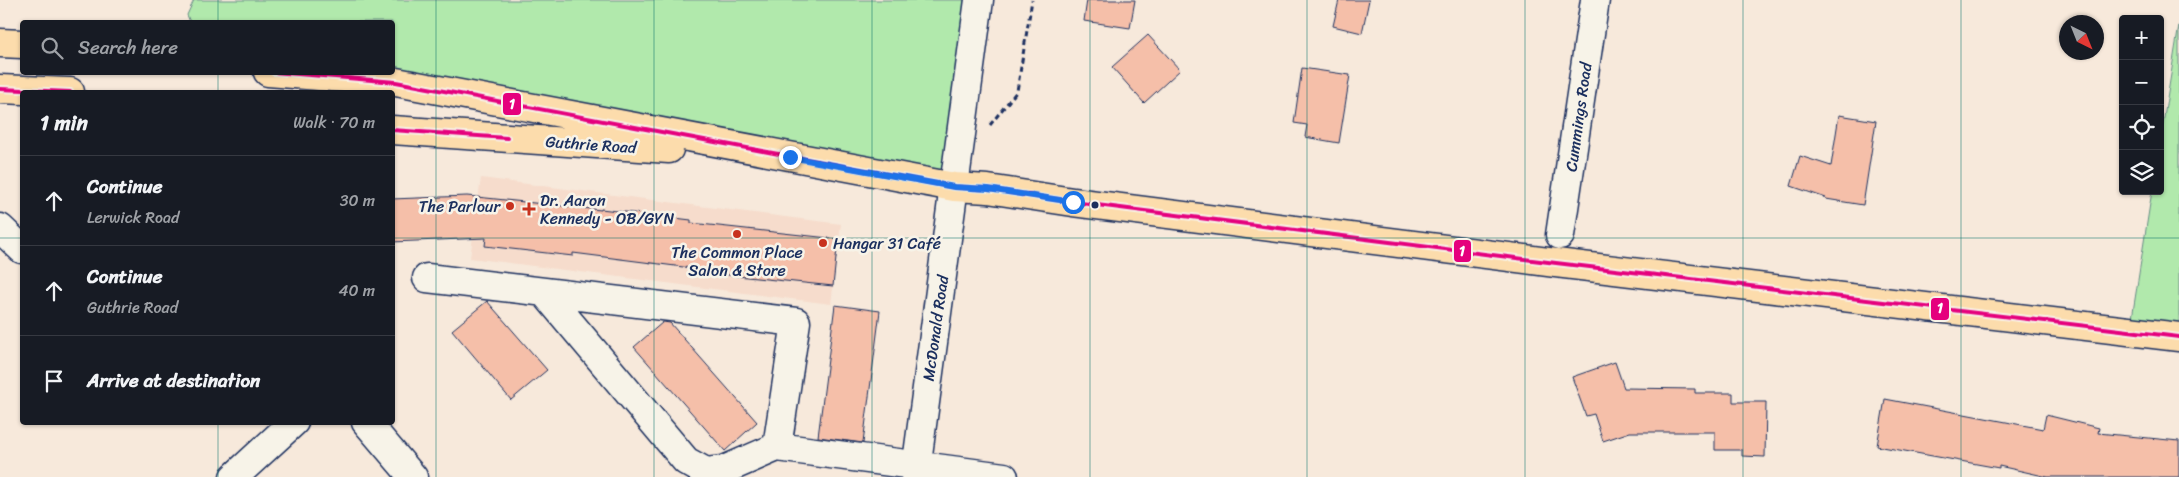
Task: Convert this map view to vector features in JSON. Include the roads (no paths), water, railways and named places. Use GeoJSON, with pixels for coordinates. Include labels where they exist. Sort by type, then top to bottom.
{"type":"FeatureCollection","features":[{"type":"Feature","properties":{"kind":"main road"},"geometry":{"type":"LineString","coordinates":[[0,43],[20,44]]}},
{"type":"Feature","properties":{"kind":"main road","name":"Guthrie Road"},"geometry":{"type":"LineString","coordinates":[[306,75],[396,82],[954,187],[988,189],[1073,202],[1527,259],[2179,337]]}},
{"type":"Feature","properties":{"kind":"main road"},"geometry":{"type":"LineString","coordinates":[[0,89],[23,90]]}},
{"type":"Feature","properties":{"kind":"main road","name":"Guthrie Road"},"geometry":{"type":"LineString","coordinates":[[395,130],[790,157]]}},
{"type":"Feature","properties":{"kind":"street","name":"McDonald Road"},"geometry":{"type":"LineString","coordinates":[[916,471],[979,0]]}},
{"type":"Feature","properties":{"kind":"street","name":"Cummings Road"},"geometry":{"type":"LineString","coordinates":[[1560,235],[1596,0]]}},
{"type":"Feature","properties":{"kind":"street"},"geometry":{"type":"LineString","coordinates":[[0,228],[20,247]]}},
{"type":"Feature","properties":{"kind":"street"},"geometry":{"type":"LineString","coordinates":[[428,278],[796,322],[776,447]]}},
{"type":"Feature","properties":{"kind":"street"},"geometry":{"type":"LineString","coordinates":[[544,292],[686,461],[706,472],[724,470],[776,447],[916,471],[1004,477]]}},
{"type":"Feature","properties":{"kind":"street"},"geometry":{"type":"LineString","coordinates":[[234,477],[291,425]]}},
{"type":"Feature","properties":{"kind":"street"},"geometry":{"type":"LineString","coordinates":[[369,425],[413,477]]}},
{"type":"Feature","properties":{"kind":"place","name":"The Parlour"},"geometry":{"type":"Point","coordinates":[510,206]}},
{"type":"Feature","properties":{"kind":"place","name":"Dr. Aaron Kennedy - OB/GYN"},"geometry":{"type":"Point","coordinates":[529,209]}},
{"type":"Feature","properties":{"kind":"place","name":"The Common Place Salon & Store"},"geometry":{"type":"Point","coordinates":[737,234]}},
{"type":"Feature","properties":{"kind":"place","name":"Hangar 31 Café"},"geometry":{"type":"Point","coordinates":[823,243]}}]}
